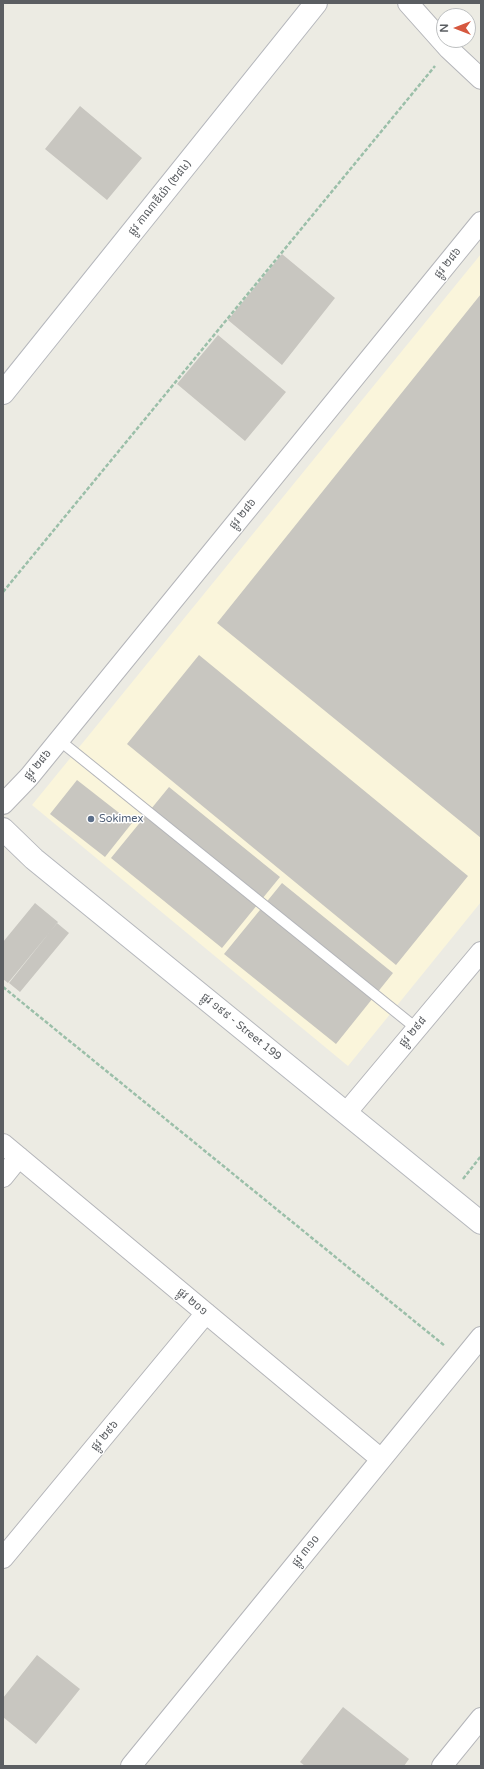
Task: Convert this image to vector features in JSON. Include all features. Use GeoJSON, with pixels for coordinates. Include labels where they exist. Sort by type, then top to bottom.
{"type":"FeatureCollection","features":[{"type":"Feature","properties":{"kind":"street","name":"ផ្លូវ កាណាឌីយ៉ា (២៨៤)"},"geometry":{"type":"LineString","coordinates":[[3,393],[316,3]]}},
{"type":"Feature","properties":{"kind":"street"},"geometry":{"type":"LineString","coordinates":[[408,3],[449,49],[481,79]]}},
{"type":"Feature","properties":{"kind":"street","name":"ផ្លូវ ២៨៦"},"geometry":{"type":"LineString","coordinates":[[3,804],[29,777],[481,222]]}},
{"type":"Feature","properties":{"kind":"street","name":"ផ្លូវ ១៩៩ - Street 199"},"geometry":{"type":"LineString","coordinates":[[3,829],[34,859],[481,1223]]}},
{"type":"Feature","properties":{"kind":"street","name":"ផ្លូវ ២៩៨"},"geometry":{"type":"LineString","coordinates":[[346,1113],[481,952]]}},
{"type":"Feature","properties":{"kind":"street","name":"ផ្លូវ ២០១"},"geometry":{"type":"LineString","coordinates":[[3,1144],[381,1459]]}},
{"type":"Feature","properties":{"kind":"street"},"geometry":{"type":"LineString","coordinates":[[3,1177],[19,1157]]}},
{"type":"Feature","properties":{"kind":"street","name":"ផ្លូវ ២៩៦"},"geometry":{"type":"LineString","coordinates":[[3,1558],[206,1313]]}},
{"type":"Feature","properties":{"kind":"street","name":"ផ្លូវ ៣១០"},"geometry":{"type":"LineString","coordinates":[[131,1766],[481,1337]]}},
{"type":"Feature","properties":{"kind":"street"},"geometry":{"type":"LineString","coordinates":[[442,1766],[481,1718]]}},
{"type":"Feature","properties":{"kind":"lane"},"geometry":{"type":"LineString","coordinates":[[59,740],[416,1028]]}},
{"type":"Feature","properties":{"kind":"path"},"geometry":{"type":"LineString","coordinates":[[3,592],[449,49]]}},
{"type":"Feature","properties":{"kind":"path"},"geometry":{"type":"LineString","coordinates":[[3,987],[462,1360]]}},
{"type":"Feature","properties":{"kind":"path"},"geometry":{"type":"LineString","coordinates":[[448,1196],[481,1156]]}},
{"type":"Feature","properties":{"kind":"shaded area"},"geometry":{"type":"Polygon","coordinates":[[[481,254],[481,902],[348,1066],[32,805],[481,254]]]}},
{"type":"Feature","properties":{"kind":"building"},"geometry":{"type":"Polygon","coordinates":[[[80,106],[142,158],[107,200],[45,149],[80,106]]]}},
{"type":"Feature","properties":{"kind":"building"},"geometry":{"type":"Polygon","coordinates":[[[282,254],[335,298],[282,365],[228,320],[282,254]]]}},
{"type":"Feature","properties":{"kind":"building"},"geometry":{"type":"Polygon","coordinates":[[[481,294],[481,838],[217,623],[481,294]]]}},
{"type":"Feature","properties":{"kind":"building"},"geometry":{"type":"Polygon","coordinates":[[[218,335],[286,392],[245,441],[177,384],[218,335]]]}},
{"type":"Feature","properties":{"kind":"building"},"geometry":{"type":"Polygon","coordinates":[[[199,655],[468,876],[396,965],[127,744],[199,655]]]}},
{"type":"Feature","properties":{"kind":"building","name":"Sokimex"},"geometry":{"type":"Polygon","coordinates":[[[77,780],[132,823],[105,857],[50,814],[77,780]]]}},
{"type":"Feature","properties":{"kind":"building"},"geometry":{"type":"Polygon","coordinates":[[[169,787],[280,877],[222,948],[111,858],[169,787]]]}},
{"type":"Feature","properties":{"kind":"building"},"geometry":{"type":"Polygon","coordinates":[[[282,883],[393,973],[336,1044],[224,954],[282,883]]]}},
{"type":"Feature","properties":{"kind":"building"},"geometry":{"type":"Polygon","coordinates":[[[35,903],[58,922],[8,983],[3,979],[3,942],[35,903]]]}},
{"type":"Feature","properties":{"kind":"building"},"geometry":{"type":"Polygon","coordinates":[[[57,923],[69,933],[20,992],[9,983],[57,923]]]}},
{"type":"Feature","properties":{"kind":"building"},"geometry":{"type":"Polygon","coordinates":[[[37,1655],[80,1689],[36,1744],[3,1717],[3,1698],[37,1655]]]}},
{"type":"Feature","properties":{"kind":"building"},"geometry":{"type":"Polygon","coordinates":[[[343,1707],[409,1759],[404,1766],[305,1766],[300,1762],[343,1707]]]}},
{"type":"Feature","properties":{"kind":"place","name":"Sokimex"},"geometry":{"type":"Point","coordinates":[91,819]}}]}
